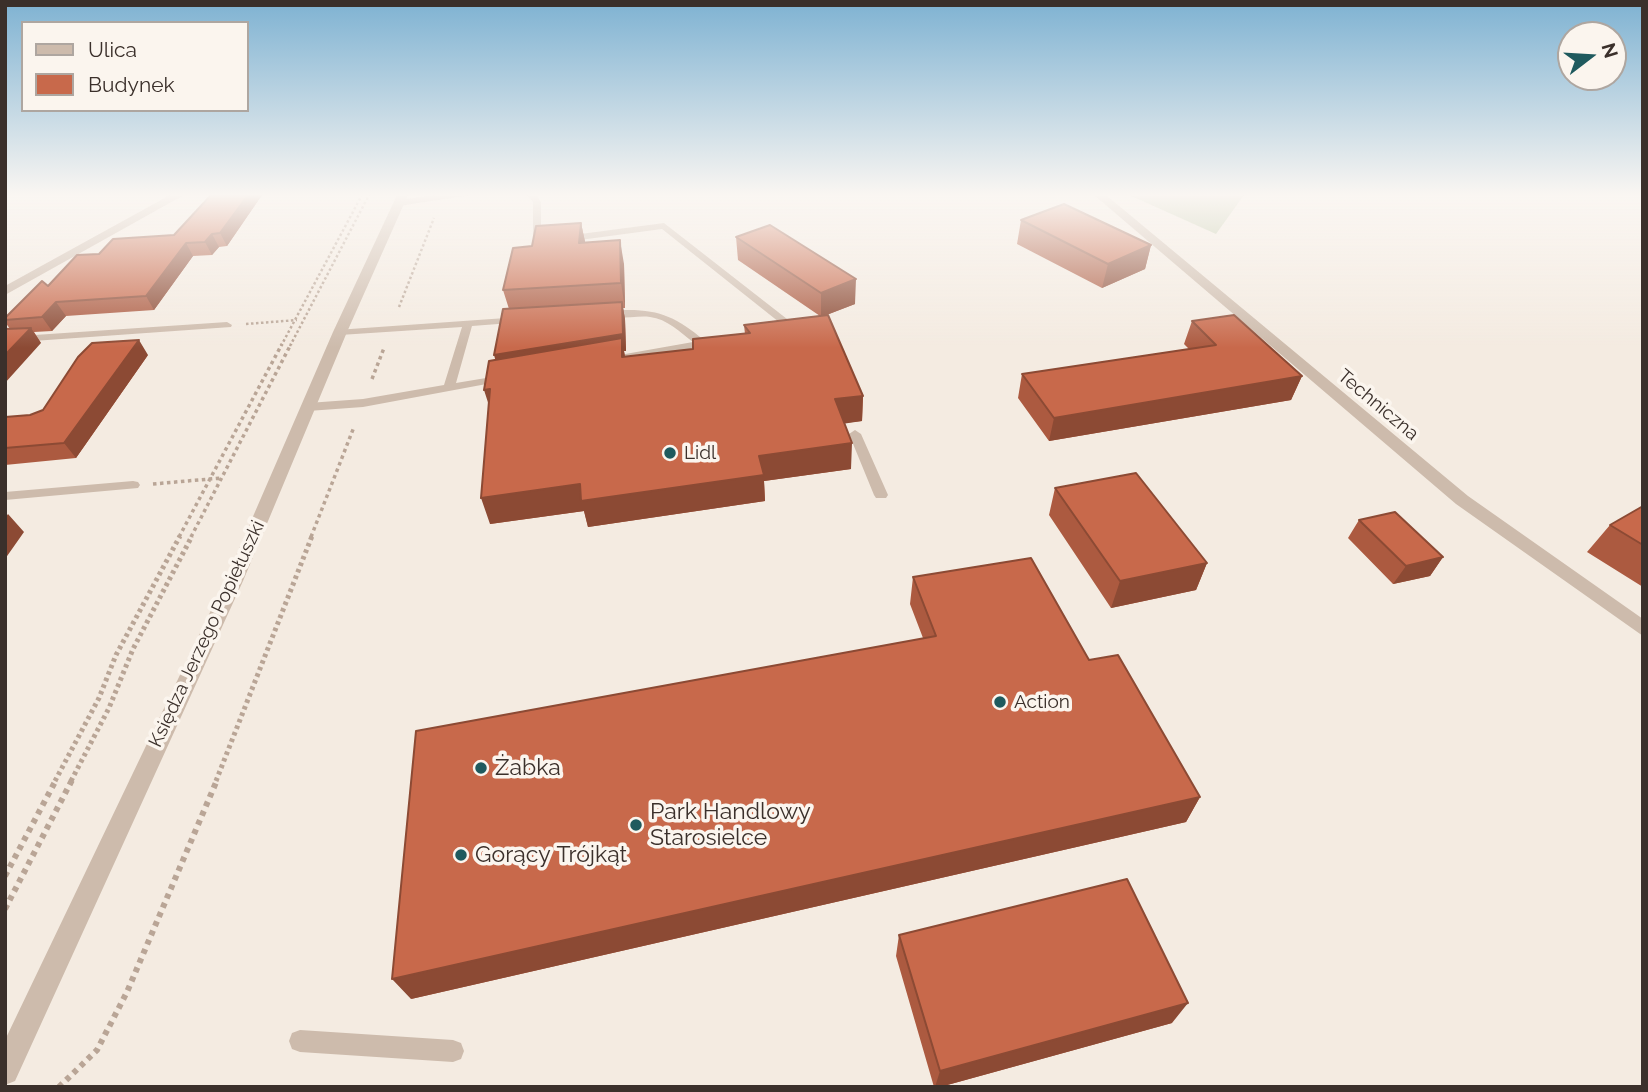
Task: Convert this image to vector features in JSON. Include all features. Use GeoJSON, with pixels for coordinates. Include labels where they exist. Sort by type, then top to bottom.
{"type":"FeatureCollection","features":[{"type":"Feature","properties":{"kind":"street"},"geometry":{"type":"LineString","coordinates":[[5,291],[84,246]]}},
{"type":"Feature","properties":{"kind":"street","name":"Księdza Jerzego Popiełuszki"},"geometry":{"type":"LineString","coordinates":[[5,1071],[234,580],[379,246]]}},
{"type":"Feature","properties":{"kind":"street","name":"Techniczna"},"geometry":{"type":"LineString","coordinates":[[1160,246],[1462,500],[1643,629]]}},
{"type":"Feature","properties":{"kind":"lane"},"geometry":{"type":"LineString","coordinates":[[689,246],[792,328],[779,331]]}},
{"type":"Feature","properties":{"kind":"lane"},"geometry":{"type":"LineString","coordinates":[[591,315],[645,312],[673,320],[702,344]]}},
{"type":"Feature","properties":{"kind":"lane"},"geometry":{"type":"LineString","coordinates":[[340,332],[536,319]]}},
{"type":"Feature","properties":{"kind":"lane"},"geometry":{"type":"LineString","coordinates":[[449,388],[468,323]]}},
{"type":"Feature","properties":{"kind":"lane"},"geometry":{"type":"LineString","coordinates":[[5,340],[227,325]]}},
{"type":"Feature","properties":{"kind":"lane"},"geometry":{"type":"LineString","coordinates":[[595,362],[728,340]]}},
{"type":"Feature","properties":{"kind":"lane"},"geometry":{"type":"LineString","coordinates":[[309,407],[363,403],[516,376]]}},
{"type":"Feature","properties":{"kind":"lane"},"geometry":{"type":"LineString","coordinates":[[855,434],[881,495]]}},
{"type":"Feature","properties":{"kind":"lane"},"geometry":{"type":"LineString","coordinates":[[5,496],[133,485]]}},
{"type":"Feature","properties":{"kind":"lane"},"geometry":{"type":"LineString","coordinates":[[300,1041],[453,1051]]}},
{"type":"Feature","properties":{"kind":"path"},"geometry":{"type":"LineString","coordinates":[[5,876],[99,698],[116,655],[335,246]]}},
{"type":"Feature","properties":{"kind":"path"},"geometry":{"type":"LineString","coordinates":[[5,909],[109,708],[133,649],[343,246]]}},
{"type":"Feature","properties":{"kind":"path"},"geometry":{"type":"LineString","coordinates":[[59,1087],[97,1050],[122,1002],[225,760],[423,246]]}},
{"type":"Feature","properties":{"kind":"path"},"geometry":{"type":"LineString","coordinates":[[227,325],[305,319]]}},
{"type":"Feature","properties":{"kind":"path"},"geometry":{"type":"LineString","coordinates":[[133,485],[222,478]]}},
{"type":"Feature","properties":{"kind":"building"},"geometry":{"type":"Polygon","coordinates":[[[107,246],[184,246],[146,296],[56,302],[42,317],[5,320],[42,281],[48,286],[77,255],[99,254],[107,246]]]}},
{"type":"Feature","properties":{"kind":"building"},"geometry":{"type":"Polygon","coordinates":[[[620,246],[621,283],[503,290],[513,248],[620,246]]]}},
{"type":"Feature","properties":{"kind":"building"},"geometry":{"type":"Polygon","coordinates":[[[750,246],[803,246],[856,279],[821,293],[750,246]]]}},
{"type":"Feature","properties":{"kind":"building"},"geometry":{"type":"Polygon","coordinates":[[[1072,246],[1149,246],[1108,264],[1072,246]]]}},
{"type":"Feature","properties":{"kind":"building"},"geometry":{"type":"Polygon","coordinates":[[[622,302],[623,334],[494,355],[503,309],[622,302]]]}},
{"type":"Feature","properties":{"kind":"building"},"geometry":{"type":"Polygon","coordinates":[[[828,315],[863,396],[835,399],[852,443],[759,456],[764,475],[581,501],[580,484],[481,498],[490,389],[484,390],[489,361],[622,338],[622,357],[693,349],[693,339],[750,333],[744,325],[828,315]]]}},
{"type":"Feature","properties":{"kind":"building"},"geometry":{"type":"Polygon","coordinates":[[[1234,315],[1302,376],[1054,418],[1022,374],[1216,345],[1192,321],[1234,315]]]}},
{"type":"Feature","properties":{"kind":"building"},"geometry":{"type":"Polygon","coordinates":[[[31,328],[5,355],[5,329],[31,328]]]}},
{"type":"Feature","properties":{"kind":"building"},"geometry":{"type":"Polygon","coordinates":[[[139,340],[64,443],[5,448],[5,417],[30,415],[43,410],[78,357],[92,343],[139,340]]]}},
{"type":"Feature","properties":{"kind":"building"},"geometry":{"type":"Polygon","coordinates":[[[1136,473],[1207,563],[1120,581],[1055,488],[1136,473]]]}},
{"type":"Feature","properties":{"kind":"building"},"geometry":{"type":"Polygon","coordinates":[[[1643,506],[1643,545],[1610,525],[1643,506]]]}},
{"type":"Feature","properties":{"kind":"building"},"geometry":{"type":"Polygon","coordinates":[[[1395,512],[1443,557],[1406,566],[1359,520],[1395,512]]]}},
{"type":"Feature","properties":{"kind":"building"},"geometry":{"type":"Polygon","coordinates":[[[1031,558],[1089,660],[1118,655],[1200,797],[392,979],[416,731],[936,636],[913,577],[1031,558]]]}},
{"type":"Feature","properties":{"kind":"building"},"geometry":{"type":"Polygon","coordinates":[[[1127,879],[1188,1003],[940,1071],[899,935],[1127,879]]]}},
{"type":"Feature","properties":{"kind":"place","name":"Lidl"},"geometry":{"type":"Point","coordinates":[670,453]}},
{"type":"Feature","properties":{"kind":"place","name":"Action"},"geometry":{"type":"Point","coordinates":[1000,702]}},
{"type":"Feature","properties":{"kind":"place","name":"Żabka"},"geometry":{"type":"Point","coordinates":[481,768]}},
{"type":"Feature","properties":{"kind":"place","name":"Park Handlowy Starosielce"},"geometry":{"type":"Point","coordinates":[636,825]}},
{"type":"Feature","properties":{"kind":"place","name":"Gorący Trójkąt"},"geometry":{"type":"Point","coordinates":[461,855]}}]}
